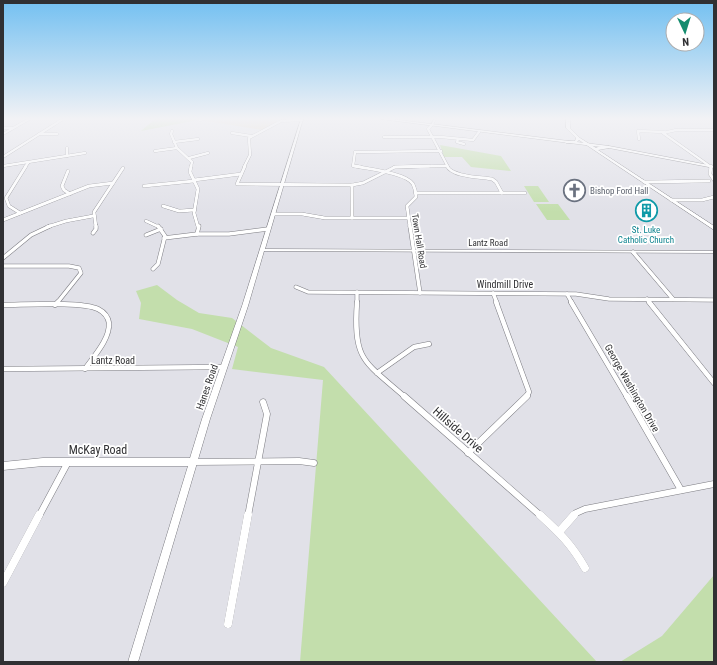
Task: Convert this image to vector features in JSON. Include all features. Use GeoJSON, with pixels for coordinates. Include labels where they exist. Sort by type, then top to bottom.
{"type":"FeatureCollection","features":[{"type":"Feature","properties":{"kind":"main road"},"geometry":{"type":"LineString","coordinates":[[596,150],[714,228]]}},
{"type":"Feature","properties":{"kind":"main road"},"geometry":{"type":"LineString","coordinates":[[624,150],[713,167]]}},
{"type":"Feature","properties":{"kind":"street"},"geometry":{"type":"LineString","coordinates":[[3,157],[14,150]]}},
{"type":"Feature","properties":{"kind":"street"},"geometry":{"type":"LineString","coordinates":[[67,150],[67,156]]}},
{"type":"Feature","properties":{"kind":"street"},"geometry":{"type":"LineString","coordinates":[[155,151],[162,150]]}},
{"type":"Feature","properties":{"kind":"street"},"geometry":{"type":"LineString","coordinates":[[179,150],[192,162],[190,172],[198,189],[195,210],[199,225],[197,234]]}},
{"type":"Feature","properties":{"kind":"street"},"geometry":{"type":"LineString","coordinates":[[250,150],[250,155],[237,183],[241,185],[352,185],[363,183],[398,166],[446,166]]}},
{"type":"Feature","properties":{"kind":"street","name":"Hanes Road"},"geometry":{"type":"LineString","coordinates":[[133,662],[193,462],[262,250],[292,150]]}},
{"type":"Feature","properties":{"kind":"street"},"geometry":{"type":"LineString","coordinates":[[689,150],[713,167],[710,174],[714,180]]}},
{"type":"Feature","properties":{"kind":"street"},"geometry":{"type":"LineString","coordinates":[[502,193],[496,182],[492,179],[456,174],[450,171],[446,166],[441,151],[355,152],[353,166],[384,172],[408,180],[414,185],[415,193],[502,193],[525,193]]}},
{"type":"Feature","properties":{"kind":"street"},"geometry":{"type":"LineString","coordinates":[[189,158],[208,153]]}},
{"type":"Feature","properties":{"kind":"street"},"geometry":{"type":"LineString","coordinates":[[3,166],[85,154]]}},
{"type":"Feature","properties":{"kind":"street"},"geometry":{"type":"LineString","coordinates":[[20,213],[8,206],[6,198],[28,163]]}},
{"type":"Feature","properties":{"kind":"street"},"geometry":{"type":"LineString","coordinates":[[93,233],[96,229],[93,216],[96,208],[123,168]]}},
{"type":"Feature","properties":{"kind":"street"},"geometry":{"type":"LineString","coordinates":[[68,171],[62,186],[64,190],[70,194]]}},
{"type":"Feature","properties":{"kind":"street"},"geometry":{"type":"LineString","coordinates":[[144,186],[216,176],[240,176]]}},
{"type":"Feature","properties":{"kind":"street"},"geometry":{"type":"LineString","coordinates":[[644,182],[709,181]]}},
{"type":"Feature","properties":{"kind":"street"},"geometry":{"type":"LineString","coordinates":[[3,220],[95,185],[113,183]]}},
{"type":"Feature","properties":{"kind":"street"},"geometry":{"type":"LineString","coordinates":[[352,185],[352,218]]}},
{"type":"Feature","properties":{"kind":"street","name":"Town Hall Road"},"geometry":{"type":"LineString","coordinates":[[415,193],[415,198],[407,204],[420,293]]}},
{"type":"Feature","properties":{"kind":"street"},"geometry":{"type":"LineString","coordinates":[[671,200],[702,200],[714,198]]}},
{"type":"Feature","properties":{"kind":"street"},"geometry":{"type":"LineString","coordinates":[[163,206],[179,212],[195,210]]}},
{"type":"Feature","properties":{"kind":"street"},"geometry":{"type":"LineString","coordinates":[[273,214],[302,214],[323,218],[409,218]]}},
{"type":"Feature","properties":{"kind":"street"},"geometry":{"type":"LineString","coordinates":[[3,258],[31,235],[60,223],[93,216]]}},
{"type":"Feature","properties":{"kind":"street"},"geometry":{"type":"LineString","coordinates":[[146,221],[152,222],[164,233],[158,264],[153,269]]}},
{"type":"Feature","properties":{"kind":"street"},"geometry":{"type":"LineString","coordinates":[[146,235],[161,229]]}},
{"type":"Feature","properties":{"kind":"street"},"geometry":{"type":"LineString","coordinates":[[164,238],[197,234],[232,234],[251,230],[268,229]]}},
{"type":"Feature","properties":{"kind":"street","name":"Lantz Road"},"geometry":{"type":"LineString","coordinates":[[262,250],[714,252]]}},
{"type":"Feature","properties":{"kind":"street"},"geometry":{"type":"LineString","coordinates":[[633,252],[674,299]]}},
{"type":"Feature","properties":{"kind":"street"},"geometry":{"type":"LineString","coordinates":[[3,266],[69,266],[79,268],[80,272],[77,279],[55,305]]}},
{"type":"Feature","properties":{"kind":"street","name":"Windmill Drive"},"geometry":{"type":"LineString","coordinates":[[296,287],[308,292],[583,294],[609,299],[714,299]]}},
{"type":"Feature","properties":{"kind":"street","name":"Hillside Drive"},"geometry":{"type":"LineString","coordinates":[[357,292],[357,346],[362,358],[377,373],[559,532],[574,549],[585,568]]}},
{"type":"Feature","properties":{"kind":"street"},"geometry":{"type":"LineString","coordinates":[[468,453],[526,398],[529,392],[493,293]]}},
{"type":"Feature","properties":{"kind":"street","name":"George Washington Drive"},"geometry":{"type":"LineString","coordinates":[[568,294],[681,490]]}},
{"type":"Feature","properties":{"kind":"street"},"geometry":{"type":"LineString","coordinates":[[648,299],[714,384]]}},
{"type":"Feature","properties":{"kind":"street"},"geometry":{"type":"LineString","coordinates":[[3,305],[83,305],[94,307],[104,312],[108,317],[110,326],[107,335],[86,369]]}},
{"type":"Feature","properties":{"kind":"street"},"geometry":{"type":"LineString","coordinates":[[377,373],[414,347],[429,344]]}},
{"type":"Feature","properties":{"kind":"street","name":"Lantz Road"},"geometry":{"type":"LineString","coordinates":[[3,369],[224,367]]}},
{"type":"Feature","properties":{"kind":"street"},"geometry":{"type":"LineString","coordinates":[[228,624],[267,414],[264,402]]}},
{"type":"Feature","properties":{"kind":"street"},"geometry":{"type":"LineString","coordinates":[[193,462],[299,461],[314,463]]}},
{"type":"Feature","properties":{"kind":"street"},"geometry":{"type":"LineString","coordinates":[[3,583],[68,462]]}},
{"type":"Feature","properties":{"kind":"street","name":"McKay Road"},"geometry":{"type":"LineString","coordinates":[[3,466],[68,462],[193,462]]}},
{"type":"Feature","properties":{"kind":"street"},"geometry":{"type":"LineString","coordinates":[[559,532],[576,513],[585,509],[714,484]]}},
{"type":"Feature","properties":{"kind":"green space"},"geometry":{"type":"Polygon","coordinates":[[[442,150],[468,150],[501,156],[511,171],[471,167],[462,157],[444,157],[442,150]]]}},
{"type":"Feature","properties":{"kind":"green space"},"geometry":{"type":"Polygon","coordinates":[[[524,186],[538,186],[549,202],[534,202],[524,186]]]}},
{"type":"Feature","properties":{"kind":"green space"},"geometry":{"type":"Polygon","coordinates":[[[536,204],[558,204],[570,220],[547,220],[536,204]]]}},
{"type":"Feature","properties":{"kind":"green space"},"geometry":{"type":"Polygon","coordinates":[[[157,285],[177,300],[199,313],[232,318],[271,348],[324,367],[597,662],[300,662],[323,380],[232,369],[238,347],[192,329],[139,319],[141,303],[136,291],[157,285]]]}},
{"type":"Feature","properties":{"kind":"green space"},"geometry":{"type":"Polygon","coordinates":[[[714,575],[714,662],[620,662],[662,636],[714,575]]]}},
{"type":"Feature","properties":{"kind":"place","name":"Bishop Ford Hall"},"geometry":{"type":"Point","coordinates":[574,191]}},
{"type":"Feature","properties":{"kind":"place","name":"St. Luke Catholic Church"},"geometry":{"type":"Point","coordinates":[646,211]}}]}
